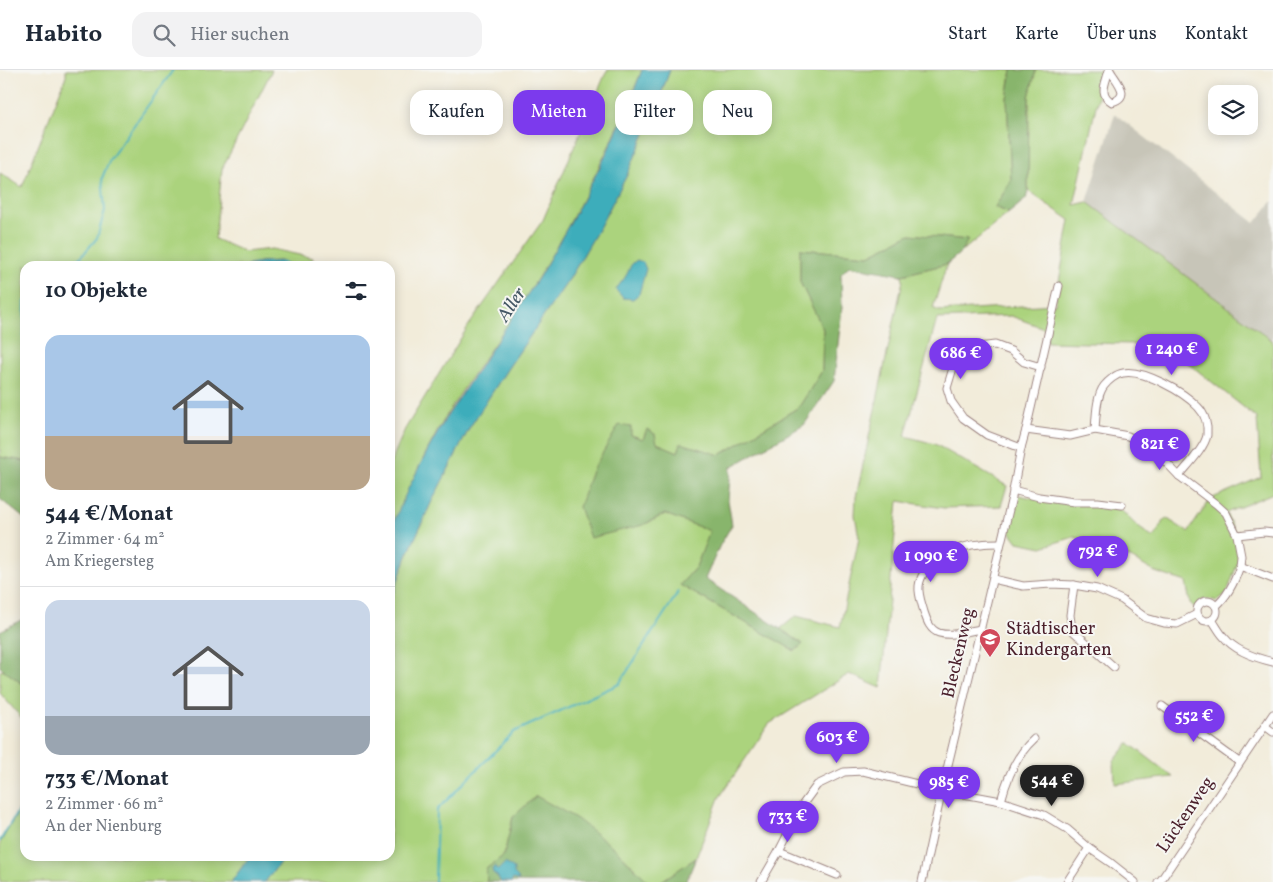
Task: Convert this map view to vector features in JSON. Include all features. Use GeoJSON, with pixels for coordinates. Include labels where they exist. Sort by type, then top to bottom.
{"type":"FeatureCollection","features":[{"type":"Feature","properties":{"kind":"street"},"geometry":{"type":"LineString","coordinates":[[1109,70],[1122,89],[1122,96],[1112,102],[1102,96],[1109,70]]}},
{"type":"Feature","properties":{"kind":"street","name":"Bleckenweg"},"geometry":{"type":"LineString","coordinates":[[922,882],[1059,286]]}},
{"type":"Feature","properties":{"kind":"street"},"geometry":{"type":"LineString","coordinates":[[1021,448],[987,435],[963,418],[951,401],[947,388],[953,368],[964,353],[978,347],[995,345],[1011,351],[1024,362],[1041,367]]}},
{"type":"Feature","properties":{"kind":"street"},"geometry":{"type":"LineString","coordinates":[[1095,430],[1097,405],[1102,387],[1112,378],[1122,373],[1141,374],[1163,383],[1186,396],[1199,408],[1206,420],[1207,436],[1202,446],[1179,476]]}},
{"type":"Feature","properties":{"kind":"street"},"geometry":{"type":"LineString","coordinates":[[1026,430],[1070,436],[1095,430],[1128,436],[1156,452],[1179,476],[1221,508],[1226,513],[1237,535],[1241,556],[1236,577],[1227,594],[1216,606]]}},
{"type":"Feature","properties":{"kind":"street"},"geometry":{"type":"LineString","coordinates":[[1013,490],[1074,502],[1098,502],[1122,506]]}},
{"type":"Feature","properties":{"kind":"street"},"geometry":{"type":"LineString","coordinates":[[1237,535],[1273,533]]}},
{"type":"Feature","properties":{"kind":"street"},"geometry":{"type":"LineString","coordinates":[[981,629],[948,635],[936,632],[929,626],[926,619],[919,587],[922,575],[928,566],[937,559],[961,548],[979,544],[1000,543]]}},
{"type":"Feature","properties":{"kind":"street"},"geometry":{"type":"LineString","coordinates":[[1240,566],[1273,579]]}},
{"type":"Feature","properties":{"kind":"street"},"geometry":{"type":"LineString","coordinates":[[992,579],[1023,586],[1051,584],[1097,589],[1122,600],[1146,618],[1164,623],[1177,624],[1197,614]]}},
{"type":"Feature","properties":{"kind":"street"},"geometry":{"type":"LineString","coordinates":[[1074,585],[1070,615],[1072,630],[1114,667]]}},
{"type":"Feature","properties":{"kind":"street"},"geometry":{"type":"LineString","coordinates":[[1205,601],[1211,602],[1216,606],[1218,612],[1210,622],[1203,621],[1198,617],[1199,604],[1205,601]]}},
{"type":"Feature","properties":{"kind":"street"},"geometry":{"type":"LineString","coordinates":[[1212,620],[1224,637],[1236,648],[1263,660],[1273,662]]}},
{"type":"Feature","properties":{"kind":"street"},"geometry":{"type":"LineString","coordinates":[[1162,706],[1239,762]]}},
{"type":"Feature","properties":{"kind":"street","name":"Lückenweg"},"geometry":{"type":"LineString","coordinates":[[1158,882],[1273,714]]}},
{"type":"Feature","properties":{"kind":"street"},"geometry":{"type":"LineString","coordinates":[[1265,726],[1273,732]]}},
{"type":"Feature","properties":{"kind":"street"},"geometry":{"type":"LineString","coordinates":[[1001,801],[1012,768],[1026,747],[1034,739]]}},
{"type":"Feature","properties":{"kind":"street"},"geometry":{"type":"LineString","coordinates":[[761,882],[803,804],[817,785],[844,772],[863,771],[942,790],[1001,801],[1044,816],[1066,829],[1135,882]]}},
{"type":"Feature","properties":{"kind":"street"},"geometry":{"type":"LineString","coordinates":[[1067,882],[1089,848]]}},
{"type":"Feature","properties":{"kind":"street"},"geometry":{"type":"LineString","coordinates":[[779,851],[837,875]]}},
{"type":"Feature","properties":{"kind":"shaded area"},"geometry":{"type":"Polygon","coordinates":[[[1115,114],[1255,223],[1273,201],[1273,341],[1087,202],[1115,114]]]}},
{"type":"Feature","properties":{"kind":"green space"},"geometry":{"type":"Polygon","coordinates":[[[66,70],[272,70],[222,169],[215,239],[245,252],[272,249],[313,258],[312,261],[20,261],[20,460],[0,457],[0,173],[22,187],[66,76],[66,70]]]}},
{"type":"Feature","properties":{"kind":"green space"},"geometry":{"type":"Polygon","coordinates":[[[607,70],[642,70],[634,90],[615,90],[615,133],[595,175],[554,251],[528,294],[445,418],[409,487],[395,519],[395,452],[405,429],[469,325],[543,220],[579,135],[605,135],[605,90],[598,90],[607,70]]]}},
{"type":"Feature","properties":{"kind":"green space"},"geometry":{"type":"Polygon","coordinates":[[[670,70],[1012,70],[1007,98],[1011,181],[995,207],[1009,213],[961,252],[967,240],[910,234],[869,255],[800,249],[800,282],[823,329],[822,371],[799,407],[720,455],[681,444],[678,452],[656,443],[647,429],[643,439],[631,435],[620,425],[643,525],[665,514],[711,531],[696,567],[680,585],[795,651],[803,644],[780,629],[796,616],[840,627],[859,538],[855,515],[856,497],[903,280],[902,275],[947,264],[933,308],[939,311],[1055,304],[1070,220],[1028,191],[1029,97],[1036,70],[1104,70],[1074,205],[1087,202],[1273,341],[1273,493],[1226,513],[1236,535],[1240,556],[1227,593],[1217,601],[1207,599],[1201,601],[1195,608],[1190,603],[1186,582],[1155,572],[1110,546],[1074,537],[1042,547],[1018,542],[1009,530],[1018,495],[1038,499],[1098,503],[1121,510],[1137,526],[1153,538],[1166,518],[1188,532],[1210,500],[1261,477],[1257,418],[1183,359],[1131,344],[1046,342],[1049,330],[1011,316],[937,319],[905,436],[935,444],[1007,486],[1001,506],[944,508],[898,501],[881,688],[849,674],[769,724],[719,798],[696,858],[660,882],[649,882],[613,847],[513,817],[504,855],[486,869],[487,882],[265,882],[281,861],[395,861],[395,588],[407,556],[432,501],[470,427],[570,278],[627,175],[644,135],[693,135],[693,90],[663,90],[670,70]]]}},
{"type":"Feature","properties":{"kind":"green space"},"geometry":{"type":"Polygon","coordinates":[[[1012,70],[1036,70],[1029,97],[1028,191],[1026,199],[1009,213],[995,207],[1011,181],[1007,98],[1012,70]]]}},
{"type":"Feature","properties":{"kind":"green space"},"geometry":{"type":"Polygon","coordinates":[[[910,234],[968,240],[961,252],[947,264],[902,275],[849,266],[841,274],[842,308],[834,381],[804,425],[731,467],[728,500],[732,525],[720,545],[705,579],[803,644],[795,651],[680,585],[696,567],[710,531],[665,514],[643,525],[590,538],[579,507],[592,471],[619,425],[631,427],[631,435],[643,439],[647,429],[655,434],[657,443],[678,452],[681,443],[720,455],[799,407],[822,371],[823,329],[800,282],[800,249],[869,255],[910,234]]]}},
{"type":"Feature","properties":{"kind":"green space"},"geometry":{"type":"Polygon","coordinates":[[[0,457],[20,460],[20,515],[0,499],[0,457]]]}},
{"type":"Feature","properties":{"kind":"green space"},"geometry":{"type":"Polygon","coordinates":[[[20,621],[20,682],[0,667],[0,631],[20,621]]]}},
{"type":"Feature","properties":{"kind":"green space"},"geometry":{"type":"Polygon","coordinates":[[[4,670],[20,682],[20,716],[0,693],[0,671],[4,670]]]}},
{"type":"Feature","properties":{"kind":"green space"},"geometry":{"type":"Polygon","coordinates":[[[1129,743],[1173,777],[1115,784],[1114,761],[1129,743]]]}},
{"type":"Feature","properties":{"kind":"green space"},"geometry":{"type":"Polygon","coordinates":[[[536,796],[577,819],[613,847],[649,882],[487,882],[486,869],[504,855],[513,817],[536,796]]]}},
{"type":"Feature","properties":{"kind":"green space"},"geometry":{"type":"Polygon","coordinates":[[[20,809],[20,861],[246,861],[231,882],[0,882],[0,843],[20,809]]]}},
{"type":"Feature","properties":{"kind":"green space"},"geometry":{"type":"Polygon","coordinates":[[[696,858],[686,882],[660,882],[696,858]]]}},
{"type":"Feature","properties":{"kind":"water"},"geometry":{"type":"Polygon","coordinates":[[[642,70],[670,70],[663,90],[634,90],[642,70]]]}},
{"type":"Feature","properties":{"kind":"water"},"geometry":{"type":"Polygon","coordinates":[[[615,135],[644,135],[627,175],[570,278],[470,427],[432,501],[407,556],[395,588],[395,519],[408,489],[446,418],[539,277],[603,161],[615,135]]]}},
{"type":"Feature","properties":{"kind":"water"},"geometry":{"type":"Polygon","coordinates":[[[637,260],[643,262],[646,269],[639,294],[633,299],[623,298],[616,290],[637,260]]]}},
{"type":"Feature","properties":{"kind":"water"},"geometry":{"type":"Polygon","coordinates":[[[246,861],[281,861],[265,882],[231,882],[246,861]]]}},
{"type":"Feature","properties":{"kind":"water"},"geometry":{"type":"Polygon","coordinates":[[[505,863],[514,869],[514,874],[519,881],[513,879],[511,882],[501,882],[493,873],[492,869],[495,866],[498,870],[505,863]]]}},
{"type":"Feature","properties":{"kind":"waterway"},"geometry":{"type":"LineString","coordinates":[[71,261],[80,258],[97,238],[105,210],[102,178],[110,159],[173,70]]}},
{"type":"Feature","properties":{"kind":"waterway"},"geometry":{"type":"LineString","coordinates":[[435,882],[437,810],[514,732],[619,684],[679,591]]}},
{"type":"Feature","properties":{"kind":"waterway"},"geometry":{"type":"LineString","coordinates":[[0,841],[20,807]]}},
{"type":"Feature","properties":{"kind":"place","name":"Städtischer Kindergarten"},"geometry":{"type":"Point","coordinates":[990,658]}},
{"type":"Feature","properties":{"kind":"water label","name":"Aller"},"geometry":{"type":"Point","coordinates":[512,305]}}]}
